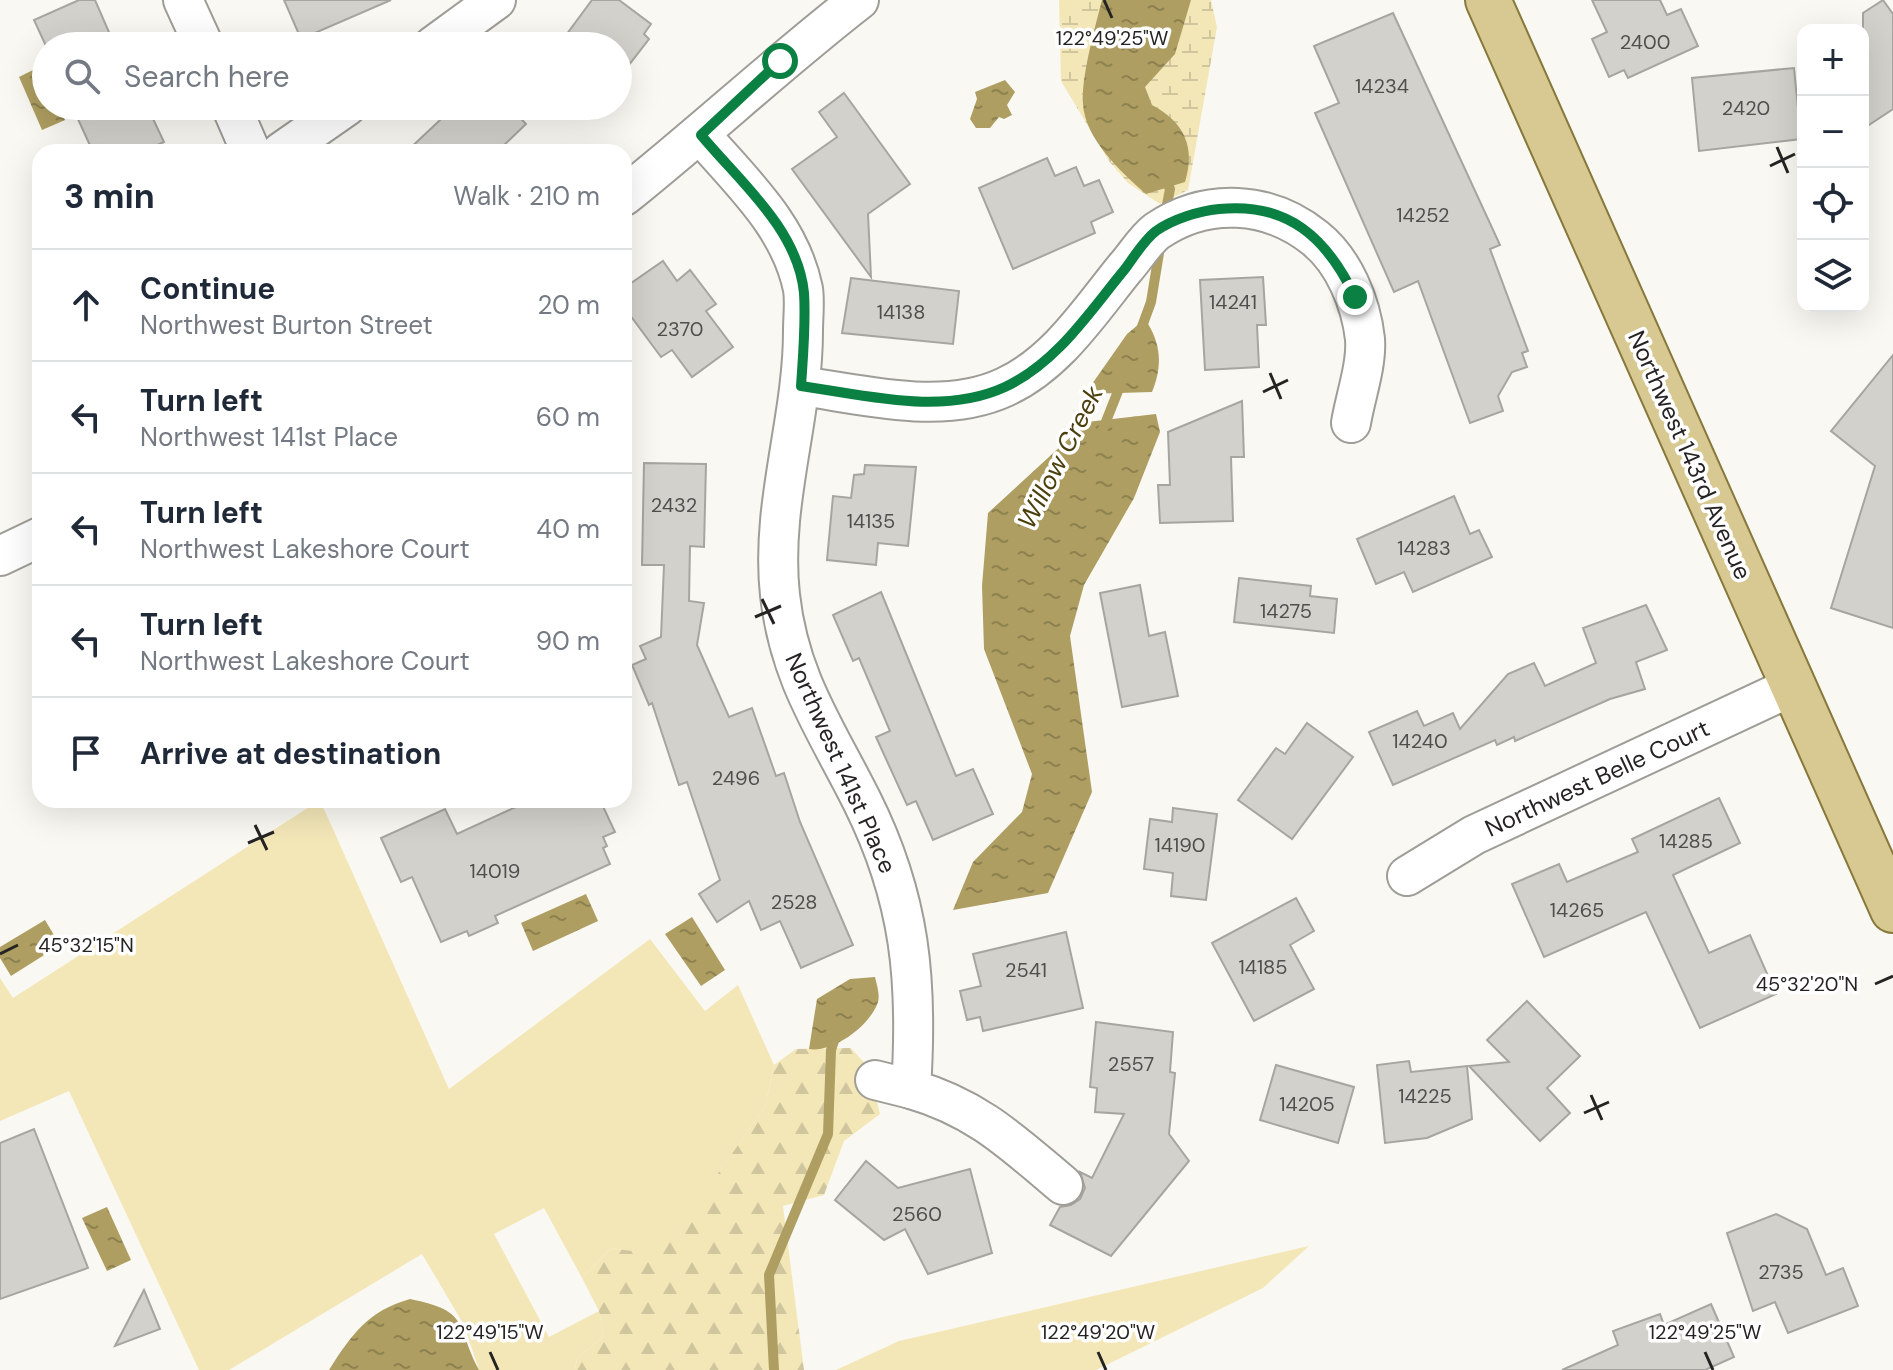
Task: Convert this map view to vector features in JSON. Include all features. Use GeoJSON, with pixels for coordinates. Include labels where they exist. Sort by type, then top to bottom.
{"type":"FeatureCollection","features":[{"type":"Feature","properties":{"kind":"main road","name":"Northwest 143rd Avenue"},"geometry":{"type":"LineString","coordinates":[[1488,0],[1791,687],[1893,910]]}},
{"type":"Feature","properties":{"kind":"street"},"geometry":{"type":"LineString","coordinates":[[183,0],[198,32]]}},
{"type":"Feature","properties":{"kind":"street"},"geometry":{"type":"LineString","coordinates":[[452,32],[496,0]]}},
{"type":"Feature","properties":{"kind":"street"},"geometry":{"type":"LineString","coordinates":[[632,190],[701,135],[780,61],[859,0]]}},
{"type":"Feature","properties":{"kind":"street"},"geometry":{"type":"LineString","coordinates":[[237,120],[248,144]]}},
{"type":"Feature","properties":{"kind":"street"},"geometry":{"type":"LineString","coordinates":[[292,144],[327,120]]}},
{"type":"Feature","properties":{"kind":"street","name":"Northwest 141st Place"},"geometry":{"type":"LineString","coordinates":[[701,135],[775,220],[795,260],[804,291],[801,386],[781,496],[776,548],[780,596],[789,653],[803,690],[862,801],[897,889],[911,948],[916,1004],[911,1089]]}},
{"type":"Feature","properties":{"kind":"street"},"geometry":{"type":"LineString","coordinates":[[801,386],[922,402],[973,398],[1004,388],[1033,371],[1060,347],[1155,232],[1208,210],[1237,207],[1269,211],[1293,221],[1318,240],[1339,264],[1355,297],[1365,341],[1351,423]]}},
{"type":"Feature","properties":{"kind":"street"},"geometry":{"type":"LineString","coordinates":[[0,556],[32,541]]}},
{"type":"Feature","properties":{"kind":"street","name":"Northwest Belle Court"},"geometry":{"type":"LineString","coordinates":[[1407,876],[1474,835],[1791,687]]}},
{"type":"Feature","properties":{"kind":"street"},"geometry":{"type":"LineString","coordinates":[[875,1080],[955,1103],[989,1123],[1063,1185]]}},
{"type":"Feature","properties":{"kind":"green space"},"geometry":{"type":"Polygon","coordinates":[[[1059,0],[1211,0],[1217,27],[1188,190],[1160,204],[1128,183],[1109,161],[1061,81],[1059,0]]]}},
{"type":"Feature","properties":{"kind":"green space"},"geometry":{"type":"Polygon","coordinates":[[[308,808],[324,808],[449,1089],[650,939],[705,1011],[738,985],[774,1065],[765,1107],[660,1256],[611,1248],[582,1278],[544,1208],[494,1234],[549,1337],[599,1311],[604,1336],[577,1358],[575,1370],[479,1370],[464,1325],[422,1254],[229,1370],[199,1370],[69,1091],[0,1121],[0,978],[13,998],[308,808]]]}},
{"type":"Feature","properties":{"kind":"green space"},"geometry":{"type":"Polygon","coordinates":[[[851,1048],[869,1068],[880,1114],[844,1141],[824,1195],[783,1206],[804,1370],[575,1370],[577,1358],[604,1336],[599,1311],[582,1278],[611,1248],[660,1255],[765,1107],[774,1065],[796,1049],[851,1048]]]}},
{"type":"Feature","properties":{"kind":"green space"},"geometry":{"type":"Polygon","coordinates":[[[1309,1246],[1263,1288],[1096,1370],[836,1370],[899,1341],[1309,1246]]]}},
{"type":"Feature","properties":{"kind":"water"},"geometry":{"type":"Polygon","coordinates":[[[1102,0],[1191,0],[1175,54],[1145,87],[1152,105],[1172,119],[1185,137],[1189,158],[1185,182],[1146,194],[1106,154],[1090,130],[1083,104],[1084,81],[1102,0]]]}},
{"type":"Feature","properties":{"kind":"water"},"geometry":{"type":"Polygon","coordinates":[[[32,70],[32,107],[19,77],[32,70]]]}},
{"type":"Feature","properties":{"kind":"water"},"geometry":{"type":"Polygon","coordinates":[[[1005,80],[1015,92],[1007,105],[1012,115],[1004,119],[999,117],[990,128],[976,128],[970,119],[977,99],[975,92],[1005,80]]]}},
{"type":"Feature","properties":{"kind":"water"},"geometry":{"type":"Polygon","coordinates":[[[38,120],[65,120],[42,130],[38,120]]]}},
{"type":"Feature","properties":{"kind":"water"},"geometry":{"type":"Polygon","coordinates":[[[1145,319],[1159,354],[1158,373],[1152,392],[1085,394],[1127,334],[1145,319]]]}},
{"type":"Feature","properties":{"kind":"water"},"geometry":{"type":"Polygon","coordinates":[[[1156,414],[1160,432],[1134,498],[1084,585],[1070,636],[1092,792],[1048,893],[953,910],[973,862],[1022,812],[1032,774],[984,649],[982,586],[988,513],[1087,422],[1156,414]]]}},
{"type":"Feature","properties":{"kind":"water"},"geometry":{"type":"Polygon","coordinates":[[[586,894],[598,921],[533,951],[521,923],[586,894]]]}},
{"type":"Feature","properties":{"kind":"water"},"geometry":{"type":"Polygon","coordinates":[[[692,917],[725,970],[701,986],[665,934],[692,917]]]}},
{"type":"Feature","properties":{"kind":"water"},"geometry":{"type":"Polygon","coordinates":[[[45,920],[60,945],[11,976],[0,958],[0,947],[45,920]]]}},
{"type":"Feature","properties":{"kind":"water"},"geometry":{"type":"Polygon","coordinates":[[[875,977],[878,1002],[867,1020],[850,1036],[829,1047],[809,1049],[817,999],[850,979],[875,977]]]}},
{"type":"Feature","properties":{"kind":"water"},"geometry":{"type":"Polygon","coordinates":[[[107,1207],[131,1260],[107,1271],[82,1218],[107,1207]]]}},
{"type":"Feature","properties":{"kind":"water"},"geometry":{"type":"Polygon","coordinates":[[[410,1299],[443,1309],[452,1315],[463,1331],[479,1370],[329,1370],[345,1345],[372,1317],[410,1299]]]}},
{"type":"Feature","properties":{"kind":"building"},"geometry":{"type":"Polygon","coordinates":[[[79,0],[95,0],[109,32],[40,32],[34,20],[79,0]]]}},
{"type":"Feature","properties":{"kind":"building"},"geometry":{"type":"Polygon","coordinates":[[[284,0],[391,0],[317,32],[298,32],[284,0]]]}},
{"type":"Feature","properties":{"kind":"building"},"geometry":{"type":"Polygon","coordinates":[[[592,0],[619,0],[651,24],[644,34],[649,39],[632,61],[632,32],[568,32],[592,0]]]}},
{"type":"Feature","properties":{"kind":"building"},"geometry":{"type":"Polygon","coordinates":[[[1592,0],[1660,0],[1667,15],[1681,9],[1698,46],[1628,78],[1624,70],[1609,77],[1592,39],[1607,32],[1592,0]]]}},
{"type":"Feature","properties":{"kind":"building"},"geometry":{"type":"Polygon","coordinates":[[[1883,0],[1893,14],[1893,109],[1869,125],[1869,24],[1863,24],[1863,13],[1883,0]]]}},
{"type":"Feature","properties":{"kind":"building"},"geometry":{"type":"Polygon","coordinates":[[[1393,13],[1500,245],[1490,249],[1528,351],[1522,353],[1527,367],[1512,372],[1498,396],[1503,411],[1470,423],[1418,281],[1394,292],[1315,113],[1339,103],[1314,46],[1393,13]]]}},
{"type":"Feature","properties":{"kind":"building"},"geometry":{"type":"Polygon","coordinates":[[[1794,68],[1797,139],[1699,151],[1692,78],[1794,68]]]}},
{"type":"Feature","properties":{"kind":"building"},"geometry":{"type":"Polygon","coordinates":[[[844,93],[910,184],[868,214],[871,277],[792,169],[837,137],[819,112],[844,93]]]}},
{"type":"Feature","properties":{"kind":"building"},"geometry":{"type":"Polygon","coordinates":[[[78,120],[154,120],[164,142],[160,144],[89,144],[78,120]]]}},
{"type":"Feature","properties":{"kind":"building"},"geometry":{"type":"Polygon","coordinates":[[[440,120],[522,120],[526,124],[505,144],[415,144],[440,120]]]}},
{"type":"Feature","properties":{"kind":"building"},"geometry":{"type":"Polygon","coordinates":[[[1047,158],[1055,176],[1076,167],[1084,186],[1099,180],[1113,212],[1091,222],[1095,233],[1013,269],[979,188],[1047,158]]]}},
{"type":"Feature","properties":{"kind":"building"},"geometry":{"type":"Polygon","coordinates":[[[663,261],[677,281],[690,270],[716,304],[706,311],[733,347],[692,377],[672,350],[661,357],[632,318],[632,282],[663,261]]]}},
{"type":"Feature","properties":{"kind":"building"},"geometry":{"type":"Polygon","coordinates":[[[1263,277],[1266,325],[1257,325],[1259,367],[1205,370],[1200,280],[1263,277]]]}},
{"type":"Feature","properties":{"kind":"building"},"geometry":{"type":"Polygon","coordinates":[[[851,278],[959,291],[953,344],[842,333],[851,278]]]}},
{"type":"Feature","properties":{"kind":"building"},"geometry":{"type":"Polygon","coordinates":[[[1893,355],[1893,628],[1831,608],[1875,466],[1831,431],[1893,355]]]}},
{"type":"Feature","properties":{"kind":"building"},"geometry":{"type":"Polygon","coordinates":[[[1242,401],[1244,457],[1231,457],[1233,521],[1160,523],[1158,485],[1170,485],[1168,432],[1242,401]]]}},
{"type":"Feature","properties":{"kind":"building"},"geometry":{"type":"Polygon","coordinates":[[[644,463],[706,464],[704,547],[690,546],[689,601],[704,603],[697,645],[729,717],[752,708],[776,776],[784,773],[800,822],[853,945],[801,968],[780,921],[761,930],[749,901],[717,922],[699,894],[720,880],[687,782],[679,785],[652,703],[649,705],[632,665],[646,659],[640,646],[661,637],[664,565],[642,565],[644,463]]]}},
{"type":"Feature","properties":{"kind":"building"},"geometry":{"type":"Polygon","coordinates":[[[865,465],[916,467],[908,546],[878,543],[876,565],[827,560],[833,496],[851,498],[854,475],[864,474],[865,465]]]}},
{"type":"Feature","properties":{"kind":"building"},"geometry":{"type":"Polygon","coordinates":[[[1454,496],[1470,534],[1479,530],[1492,557],[1413,592],[1404,572],[1376,584],[1357,539],[1454,496]]]}},
{"type":"Feature","properties":{"kind":"building"},"geometry":{"type":"Polygon","coordinates":[[[1239,578],[1311,586],[1310,596],[1337,599],[1334,633],[1234,622],[1239,578]]]}},
{"type":"Feature","properties":{"kind":"building"},"geometry":{"type":"Polygon","coordinates":[[[1140,585],[1149,636],[1165,632],[1178,696],[1122,707],[1100,593],[1140,585]]]}},
{"type":"Feature","properties":{"kind":"building"},"geometry":{"type":"Polygon","coordinates":[[[881,592],[956,776],[973,769],[993,814],[933,840],[916,801],[907,805],[876,737],[890,731],[859,658],[853,661],[833,615],[881,592]]]}},
{"type":"Feature","properties":{"kind":"building"},"geometry":{"type":"Polygon","coordinates":[[[1646,605],[1667,650],[1636,662],[1645,689],[1610,699],[1515,741],[1514,737],[1497,745],[1495,740],[1393,785],[1369,732],[1417,711],[1424,726],[1453,713],[1460,729],[1508,674],[1534,663],[1545,686],[1596,663],[1583,628],[1646,605]]]}},
{"type":"Feature","properties":{"kind":"building"},"geometry":{"type":"Polygon","coordinates":[[[1307,723],[1353,757],[1292,839],[1238,800],[1276,748],[1285,754],[1307,723]]]}},
{"type":"Feature","properties":{"kind":"building"},"geometry":{"type":"Polygon","coordinates":[[[1719,798],[1740,843],[1673,875],[1709,953],[1750,935],[1776,994],[1700,1028],[1646,912],[1544,957],[1512,884],[1559,864],[1567,882],[1638,852],[1632,839],[1719,798]]]}},
{"type":"Feature","properties":{"kind":"building"},"geometry":{"type":"Polygon","coordinates":[[[514,808],[604,808],[615,832],[603,837],[607,846],[603,848],[610,864],[495,916],[498,923],[469,936],[467,931],[441,942],[412,877],[401,882],[381,838],[445,809],[457,834],[514,808]]]}},
{"type":"Feature","properties":{"kind":"building"},"geometry":{"type":"Polygon","coordinates":[[[1173,808],[1217,814],[1206,900],[1171,896],[1173,873],[1144,869],[1150,819],[1172,822],[1173,808]]]}},
{"type":"Feature","properties":{"kind":"building"},"geometry":{"type":"Polygon","coordinates":[[[1296,898],[1314,931],[1290,945],[1314,989],[1254,1021],[1212,943],[1296,898]]]}},
{"type":"Feature","properties":{"kind":"building"},"geometry":{"type":"Polygon","coordinates":[[[1066,932],[1083,1008],[983,1031],[980,1017],[967,1020],[960,991],[981,986],[973,954],[1066,932]]]}},
{"type":"Feature","properties":{"kind":"building"},"geometry":{"type":"Polygon","coordinates":[[[1527,1001],[1580,1056],[1547,1088],[1570,1113],[1540,1141],[1469,1066],[1509,1062],[1487,1040],[1527,1001]]]}},
{"type":"Feature","properties":{"kind":"building"},"geometry":{"type":"Polygon","coordinates":[[[1096,1022],[1173,1032],[1170,1072],[1175,1073],[1169,1134],[1189,1161],[1111,1256],[1050,1225],[1060,1207],[1080,1199],[1085,1188],[1080,1172],[1092,1178],[1124,1114],[1095,1112],[1097,1088],[1090,1087],[1096,1022]]]}},
{"type":"Feature","properties":{"kind":"building"},"geometry":{"type":"Polygon","coordinates":[[[1409,1061],[1411,1072],[1467,1066],[1472,1119],[1427,1138],[1385,1143],[1377,1065],[1409,1061]]]}},
{"type":"Feature","properties":{"kind":"building"},"geometry":{"type":"Polygon","coordinates":[[[1276,1065],[1354,1087],[1338,1143],[1260,1120],[1276,1065]]]}},
{"type":"Feature","properties":{"kind":"building"},"geometry":{"type":"Polygon","coordinates":[[[34,1129],[88,1268],[0,1299],[0,1143],[34,1129]]]}},
{"type":"Feature","properties":{"kind":"building"},"geometry":{"type":"Polygon","coordinates":[[[866,1161],[898,1188],[970,1169],[992,1253],[928,1274],[905,1229],[884,1240],[835,1200],[866,1161]]]}},
{"type":"Feature","properties":{"kind":"building"},"geometry":{"type":"Polygon","coordinates":[[[1776,1214],[1807,1229],[1826,1275],[1843,1268],[1858,1306],[1788,1333],[1775,1302],[1753,1311],[1727,1233],[1776,1214]]]}},
{"type":"Feature","properties":{"kind":"building"},"geometry":{"type":"Polygon","coordinates":[[[144,1290],[160,1329],[115,1346],[144,1290]]]}},
{"type":"Feature","properties":{"kind":"building"},"geometry":{"type":"Polygon","coordinates":[[[1711,1304],[1734,1357],[1705,1370],[1562,1370],[1618,1345],[1613,1331],[1660,1314],[1664,1325],[1711,1304]]]}},
{"type":"Feature","properties":{"kind":"waterway","name":"Willow Creek"},"geometry":{"type":"LineString","coordinates":[[1164,177],[1170,189],[1165,215]]}},
{"type":"Feature","properties":{"kind":"waterway","name":"Willow Creek"},"geometry":{"type":"LineString","coordinates":[[1140,332],[1151,302],[1160,247]]}},
{"type":"Feature","properties":{"kind":"waterway","name":"Willow Creek"},"geometry":{"type":"LineString","coordinates":[[1103,429],[1122,381]]}},
{"type":"Feature","properties":{"kind":"waterway","name":"Willow Creek"},"geometry":{"type":"LineString","coordinates":[[774,1370],[769,1275],[828,1134],[831,1050],[838,1029]]}},
{"type":"Feature","properties":{"kind":"route"},"geometry":{"type":"LineString","coordinates":[[780,61],[701,135],[775,220],[795,260],[804,291],[801,386],[922,402],[973,398],[1004,388],[1033,371],[1060,347],[1155,232],[1208,210],[1237,207],[1269,211],[1293,221],[1318,240],[1339,264],[1355,297]]}}]}
